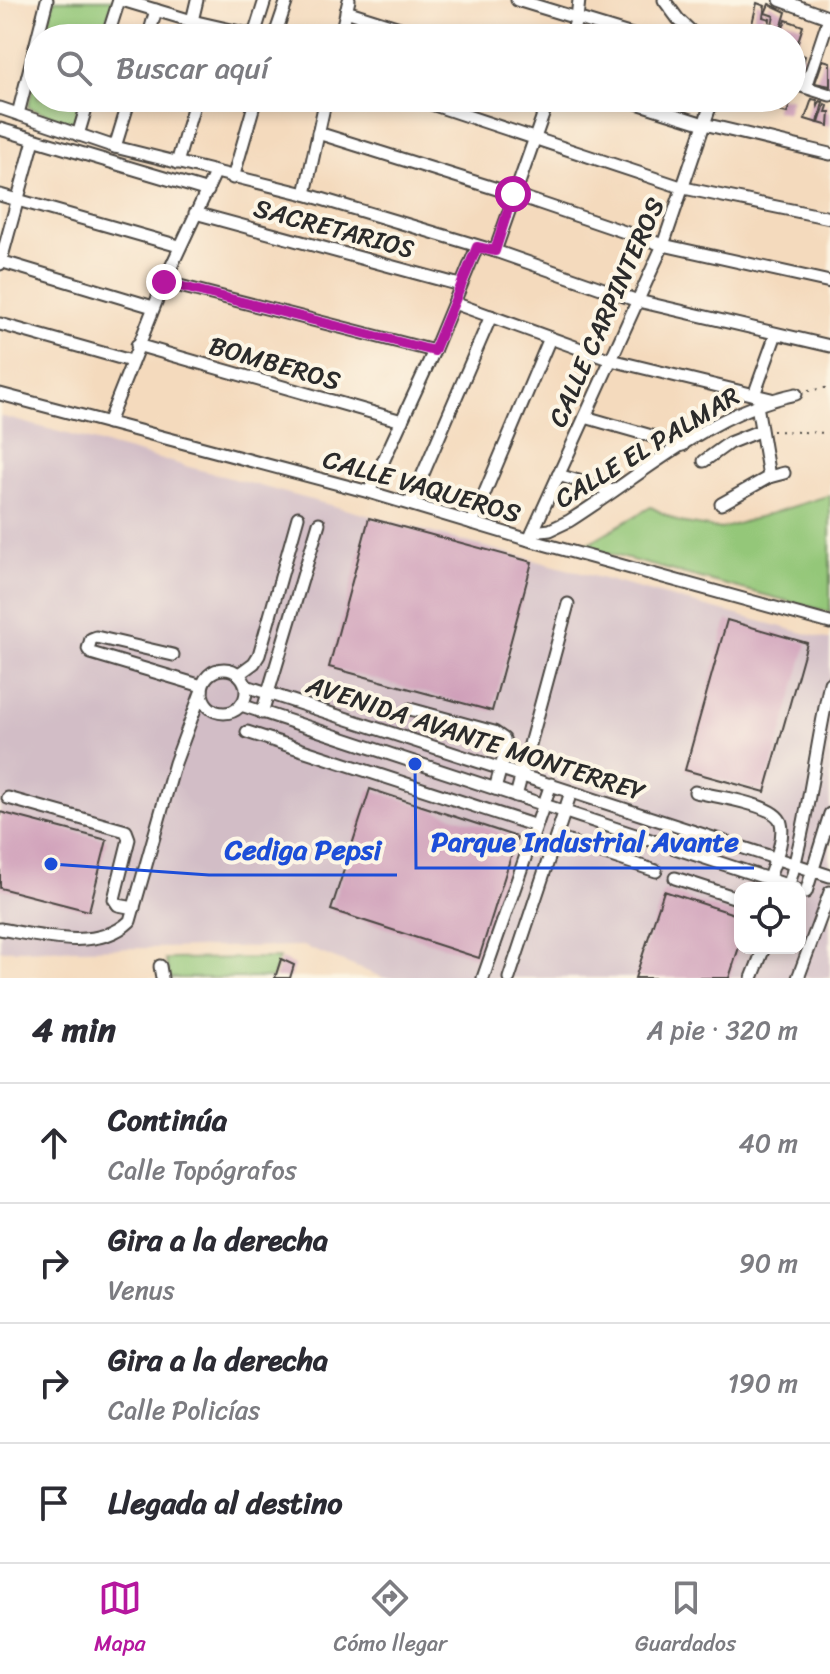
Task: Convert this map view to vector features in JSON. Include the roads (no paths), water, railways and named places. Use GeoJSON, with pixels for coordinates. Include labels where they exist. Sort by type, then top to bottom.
{"type":"FeatureCollection","features":[{"type":"Feature","properties":{"kind":"street"},"geometry":{"type":"LineString","coordinates":[[41,24],[47,0]]}},
{"type":"Feature","properties":{"kind":"street"},"geometry":{"type":"LineString","coordinates":[[112,24],[120,0],[199,24]]}},
{"type":"Feature","properties":{"kind":"street"},"geometry":{"type":"LineString","coordinates":[[192,21],[197,0]]}},
{"type":"Feature","properties":{"kind":"street"},"geometry":{"type":"LineString","coordinates":[[262,24],[265,0]]}},
{"type":"Feature","properties":{"kind":"street"},"geometry":{"type":"LineString","coordinates":[[279,24],[287,0]]}},
{"type":"Feature","properties":{"kind":"street"},"geometry":{"type":"LineString","coordinates":[[517,0],[596,24]]}},
{"type":"Feature","properties":{"kind":"street"},"geometry":{"type":"LineString","coordinates":[[575,24],[579,0]]}},
{"type":"Feature","properties":{"kind":"street"},"geometry":{"type":"LineString","coordinates":[[664,0],[683,24]]}},
{"type":"Feature","properties":{"kind":"street"},"geometry":{"type":"LineString","coordinates":[[780,0],[830,18],[806,87],[830,95]]}},
{"type":"Feature","properties":{"kind":"street"},"geometry":{"type":"LineString","coordinates":[[348,6],[395,24]]}},
{"type":"Feature","properties":{"kind":"street"},"geometry":{"type":"LineString","coordinates":[[152,24],[156,10]]}},
{"type":"Feature","properties":{"kind":"street"},"geometry":{"type":"LineString","coordinates":[[18,114],[24,90]]}},
{"type":"Feature","properties":{"kind":"street"},"geometry":{"type":"LineString","coordinates":[[0,108],[115,147],[305,194],[495,251],[638,301],[830,346]]}},
{"type":"Feature","properties":{"kind":"street"},"geometry":{"type":"LineString","coordinates":[[78,135],[85,112]]}},
{"type":"Feature","properties":{"kind":"street"},"geometry":{"type":"LineString","coordinates":[[115,147],[126,112]]}},
{"type":"Feature","properties":{"kind":"street"},"geometry":{"type":"LineString","coordinates":[[177,163],[192,112]]}},
{"type":"Feature","properties":{"kind":"street"},"geometry":{"type":"LineString","coordinates":[[233,178],[252,112]]}},
{"type":"Feature","properties":{"kind":"street"},"geometry":{"type":"LineString","coordinates":[[305,194],[323,112]]}},
{"type":"Feature","properties":{"kind":"street"},"geometry":{"type":"LineString","coordinates":[[457,112],[684,188],[830,218]]}},
{"type":"Feature","properties":{"kind":"street"},"geometry":{"type":"LineString","coordinates":[[495,251],[544,112]]}},
{"type":"Feature","properties":{"kind":"street"},"geometry":{"type":"LineString","coordinates":[[666,112],[830,154]]}},
{"type":"Feature","properties":{"kind":"street","name":"CALLE CARPINTEROS"},"geometry":{"type":"LineString","coordinates":[[531,536],[663,245],[708,112]]}},
{"type":"Feature","properties":{"kind":"street"},"geometry":{"type":"LineString","coordinates":[[0,129],[208,191]]}},
{"type":"Feature","properties":{"kind":"street"},"geometry":{"type":"LineString","coordinates":[[318,133],[663,245],[830,282]]}},
{"type":"Feature","properties":{"kind":"street"},"geometry":{"type":"LineString","coordinates":[[34,140],[0,262],[153,307]]}},
{"type":"Feature","properties":{"kind":"street"},"geometry":{"type":"LineString","coordinates":[[108,423],[179,246],[215,173]]}},
{"type":"Feature","properties":{"kind":"street"},"geometry":{"type":"LineString","coordinates":[[0,195],[179,246]]}},
{"type":"Feature","properties":{"kind":"street","name":"SACRETARIOS"},"geometry":{"type":"LineString","coordinates":[[195,213],[460,285]]}},
{"type":"Feature","properties":{"kind":"street"},"geometry":{"type":"LineString","coordinates":[[369,492],[434,351],[477,247]]}},
{"type":"Feature","properties":{"kind":"street"},"geometry":{"type":"LineString","coordinates":[[164,282],[434,351]]}},
{"type":"Feature","properties":{"kind":"street"},"geometry":{"type":"LineString","coordinates":[[454,303],[611,360],[756,400]]}},
{"type":"Feature","properties":{"kind":"street"},"geometry":{"type":"LineString","coordinates":[[410,504],[491,316]]}},
{"type":"Feature","properties":{"kind":"street"},"geometry":{"type":"LineString","coordinates":[[0,324],[131,361]]}},
{"type":"Feature","properties":{"kind":"street"},"geometry":{"type":"LineString","coordinates":[[769,477],[756,400],[776,334]]}},
{"type":"Feature","properties":{"kind":"street"},"geometry":{"type":"LineString","coordinates":[[472,523],[550,338]]}},
{"type":"Feature","properties":{"kind":"street","name":"BOMBEROS"},"geometry":{"type":"LineString","coordinates":[[137,345],[402,421]]}},
{"type":"Feature","properties":{"kind":"street","name":"CALLE VAQUEROS"},"geometry":{"type":"LineString","coordinates":[[0,394],[369,492],[472,523],[531,536],[830,623]]}},
{"type":"Feature","properties":{"kind":"street","name":"CALLE EL PALMAR"},"geometry":{"type":"LineString","coordinates":[[531,536],[569,521],[756,400],[796,394]]}},
{"type":"Feature","properties":{"kind":"street"},"geometry":{"type":"LineString","coordinates":[[585,417],[683,445]]}},
{"type":"Feature","properties":{"kind":"street"},"geometry":{"type":"LineString","coordinates":[[704,461],[729,443],[759,431]]}},
{"type":"Feature","properties":{"kind":"street"},"geometry":{"type":"LineString","coordinates":[[721,504],[769,477],[784,473]]}},
{"type":"Feature","properties":{"kind":"street"},"geometry":{"type":"LineString","coordinates":[[558,475],[613,491]]}},
{"type":"Feature","properties":{"kind":"street"},"geometry":{"type":"LineString","coordinates":[[239,674],[259,655],[298,517]]}},
{"type":"Feature","properties":{"kind":"street"},"geometry":{"type":"LineString","coordinates":[[262,713],[319,523]]}},
{"type":"Feature","properties":{"kind":"street"},"geometry":{"type":"LineString","coordinates":[[516,796],[568,604]]}},
{"type":"Feature","properties":{"kind":"street"},"geometry":{"type":"LineString","coordinates":[[173,655],[96,637],[91,639],[88,649],[91,653],[202,688]]}},
{"type":"Feature","properties":{"kind":"street"},"geometry":{"type":"LineString","coordinates":[[0,929],[33,935],[95,938],[121,930],[130,921],[175,763],[204,680],[214,671],[227,669],[239,674],[246,686],[241,705],[229,712],[216,711],[205,703],[202,688]]}},
{"type":"Feature","properties":{"kind":"street"},"geometry":{"type":"LineString","coordinates":[[795,882],[794,865],[810,803],[814,756],[830,683]]}},
{"type":"Feature","properties":{"kind":"street","name":"AVENIDA AVANTE MONTERREY"},"geometry":{"type":"LineString","coordinates":[[246,686],[830,876]]}},
{"type":"Feature","properties":{"kind":"street","name":"AVENIDA AVANTE MONTERREY"},"geometry":{"type":"LineString","coordinates":[[241,705],[779,882]]}},
{"type":"Feature","properties":{"kind":"street"},"geometry":{"type":"LineString","coordinates":[[410,709],[504,739],[506,749],[495,789]]}},
{"type":"Feature","properties":{"kind":"street"},"geometry":{"type":"LineString","coordinates":[[247,732],[536,826]]}},
{"type":"Feature","properties":{"kind":"street"},"geometry":{"type":"LineString","coordinates":[[483,978],[551,784]]}},
{"type":"Feature","properties":{"kind":"street"},"geometry":{"type":"LineString","coordinates":[[509,978],[571,792]]}},
{"type":"Feature","properties":{"kind":"street"},"geometry":{"type":"LineString","coordinates":[[695,792],[759,807],[774,813],[781,821],[769,878]]}},
{"type":"Feature","properties":{"kind":"street"},"geometry":{"type":"LineString","coordinates":[[8,798],[126,831],[129,839],[114,899],[118,905],[134,908]]}},
{"type":"Feature","properties":{"kind":"street"},"geometry":{"type":"LineString","coordinates":[[802,882],[813,870],[830,814]]}},
{"type":"Feature","properties":{"kind":"street"},"geometry":{"type":"LineString","coordinates":[[557,838],[656,871]]}},
{"type":"Feature","properties":{"kind":"street"},"geometry":{"type":"LineString","coordinates":[[675,878],[734,897]]}},
{"type":"Feature","properties":{"kind":"street","name":"AVENIDA AVANTE MONTERREY"},"geometry":{"type":"LineString","coordinates":[[806,891],[829,896]]}},
{"type":"Feature","properties":{"kind":"street"},"geometry":{"type":"LineString","coordinates":[[798,978],[829,896]]}},
{"type":"Feature","properties":{"kind":"street"},"geometry":{"type":"LineString","coordinates":[[752,978],[762,954]]}},
{"type":"Feature","properties":{"kind":"place","name":"Parque Industrial Avante"},"geometry":{"type":"Point","coordinates":[415,764]}},
{"type":"Feature","properties":{"kind":"place","name":"Cediga Pepsi"},"geometry":{"type":"Point","coordinates":[51,864]}}]}
